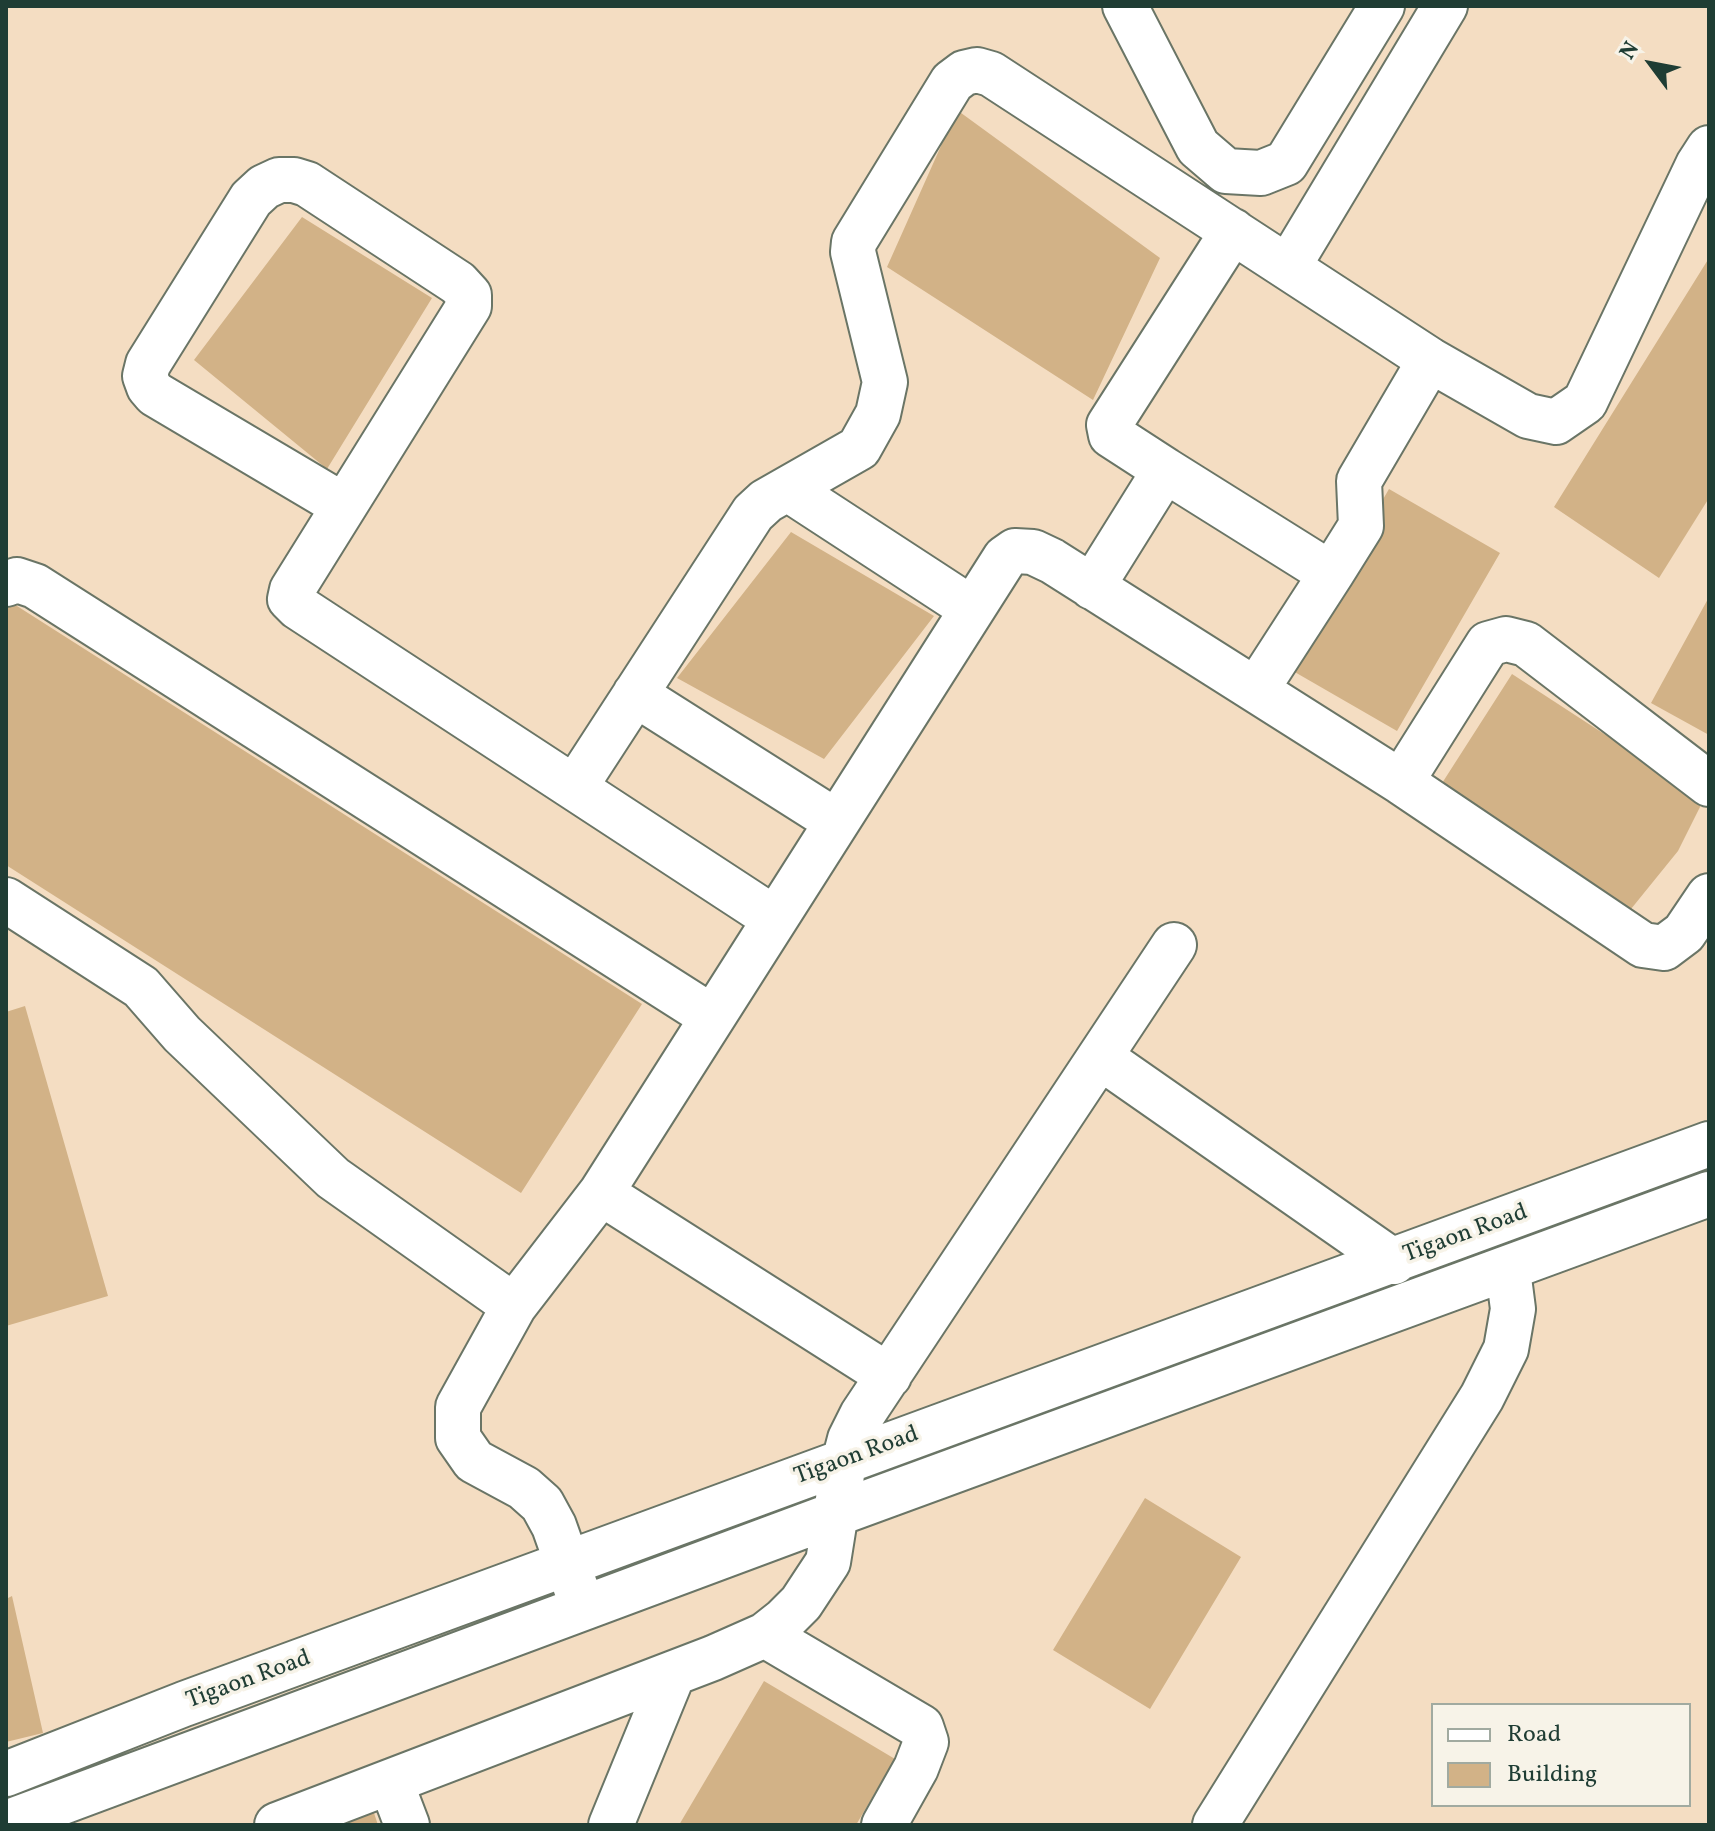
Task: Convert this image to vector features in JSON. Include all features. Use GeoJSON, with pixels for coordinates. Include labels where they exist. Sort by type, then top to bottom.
{"type":"FeatureCollection","features":[{"type":"Feature","properties":{"kind":"street"},"geometry":{"type":"LineString","coordinates":[[1125,6],[1198,147],[1226,171],[1261,173],[1286,163],[1382,6]]}},
{"type":"Feature","properties":{"kind":"street"},"geometry":{"type":"LineString","coordinates":[[1288,267],[1445,6]]}},
{"type":"Feature","properties":{"kind":"street"},"geometry":{"type":"LineString","coordinates":[[575,787],[742,527],[766,501],[859,448],[878,414],[885,382],[853,252],[854,242],[952,82],[964,73],[977,70],[991,74],[1430,360],[1528,416],[1556,422],[1585,402],[1698,165],[1709,148]]}},
{"type":"Feature","properties":{"kind":"street"},"geometry":{"type":"LineString","coordinates":[[344,506],[155,394],[145,376],[148,364],[251,199],[264,187],[279,180],[307,184],[458,283],[469,295],[469,306],[292,590],[290,599],[775,919]]}},
{"type":"Feature","properties":{"kind":"street"},"geometry":{"type":"LineString","coordinates":[[1233,231],[1109,425],[1111,435],[1331,574]]}},
{"type":"Feature","properties":{"kind":"street"},"geometry":{"type":"LineString","coordinates":[[1256,690],[1361,526],[1359,481],[1430,360]]}},
{"type":"Feature","properties":{"kind":"street"},"geometry":{"type":"LineString","coordinates":[[1092,587],[1165,470]]}},
{"type":"Feature","properties":{"kind":"street"},"geometry":{"type":"LineString","coordinates":[[788,489],[972,609]]}},
{"type":"Feature","properties":{"kind":"street"},"geometry":{"type":"LineString","coordinates":[[583,1608],[554,1526],[542,1504],[524,1488],[474,1461],[458,1438],[458,1407],[514,1306],[601,1193],[972,609],[1005,558],[1015,551],[1033,552],[1092,587],[1401,782],[1643,945],[1664,948],[1684,933],[1709,896]]}},
{"type":"Feature","properties":{"kind":"street"},"geometry":{"type":"LineString","coordinates":[[6,584],[17,580],[35,586],[712,1017]]}},
{"type":"Feature","properties":{"kind":"street"},"geometry":{"type":"LineString","coordinates":[[1401,782],[1488,644],[1506,639],[1526,644],[1709,784]]}},
{"type":"Feature","properties":{"kind":"street"},"geometry":{"type":"LineString","coordinates":[[635,694],[837,822]]}},
{"type":"Feature","properties":{"kind":"street"},"geometry":{"type":"LineString","coordinates":[[6,900],[141,987],[182,1034],[333,1178],[514,1306]]}},
{"type":"Feature","properties":{"kind":"street"},"geometry":{"type":"LineString","coordinates":[[277,1825],[673,1674],[765,1635],[801,1603],[828,1562],[844,1462],[850,1439],[862,1415],[1174,945]]}},
{"type":"Feature","properties":{"kind":"street"},"geometry":{"type":"LineString","coordinates":[[1100,1057],[1394,1262]]}},
{"type":"Feature","properties":{"kind":"street","name":"Tigaon Road"},"geometry":{"type":"LineString","coordinates":[[6,1774],[184,1704],[1709,1144]]}},
{"type":"Feature","properties":{"kind":"street"},"geometry":{"type":"LineString","coordinates":[[601,1193],[889,1376]]}},
{"type":"Feature","properties":{"kind":"street","name":"Tigaon Road"},"geometry":{"type":"LineString","coordinates":[[7,1823],[836,1514],[1709,1194]]}},
{"type":"Feature","properties":{"kind":"street"},"geometry":{"type":"LineString","coordinates":[[1215,1825],[1482,1397],[1506,1349],[1513,1309],[1508,1270]]}},
{"type":"Feature","properties":{"kind":"street"},"geometry":{"type":"LineString","coordinates":[[765,1635],[921,1727],[926,1742],[916,1768],[884,1825]]}},
{"type":"Feature","properties":{"kind":"street"},"geometry":{"type":"LineString","coordinates":[[611,1825],[673,1674]]}},
{"type":"Feature","properties":{"kind":"street"},"geometry":{"type":"LineString","coordinates":[[391,1783],[407,1825]]}},
{"type":"Feature","properties":{"kind":"building"},"geometry":{"type":"Polygon","coordinates":[[[957,110],[1160,258],[1093,400],[887,267],[957,110]]]}},
{"type":"Feature","properties":{"kind":"building"},"geometry":{"type":"Polygon","coordinates":[[[302,217],[432,298],[327,469],[194,360],[302,217]]]}},
{"type":"Feature","properties":{"kind":"building"},"geometry":{"type":"Polygon","coordinates":[[[1709,258],[1709,498],[1659,578],[1554,507],[1709,258]]]}},
{"type":"Feature","properties":{"kind":"building"},"geometry":{"type":"Polygon","coordinates":[[[1389,489],[1500,553],[1397,731],[1286,667],[1389,489]]]}},
{"type":"Feature","properties":{"kind":"building"},"geometry":{"type":"Polygon","coordinates":[[[791,532],[934,616],[824,759],[677,678],[791,532]]]}},
{"type":"Feature","properties":{"kind":"building"},"geometry":{"type":"Polygon","coordinates":[[[1709,597],[1709,735],[1651,703],[1709,597]]]}},
{"type":"Feature","properties":{"kind":"building"},"geometry":{"type":"Polygon","coordinates":[[[6,599],[642,1004],[521,1193],[6,865],[6,599]]]}},
{"type":"Feature","properties":{"kind":"building"},"geometry":{"type":"Polygon","coordinates":[[[1512,674],[1704,799],[1678,851],[1631,909],[1437,791],[1512,674]]]}},
{"type":"Feature","properties":{"kind":"building"},"geometry":{"type":"Polygon","coordinates":[[[25,1006],[108,1296],[6,1326],[6,1012],[25,1006]]]}},
{"type":"Feature","properties":{"kind":"building"},"geometry":{"type":"Polygon","coordinates":[[[1145,1498],[1241,1557],[1150,1709],[1053,1650],[1145,1498]]]}},
{"type":"Feature","properties":{"kind":"building"},"geometry":{"type":"Polygon","coordinates":[[[12,1596],[43,1733],[6,1742],[6,1599],[12,1596]]]}},
{"type":"Feature","properties":{"kind":"building"},"geometry":{"type":"Polygon","coordinates":[[[764,1681],[895,1759],[856,1825],[679,1825],[764,1681]]]}},
{"type":"Feature","properties":{"kind":"building"},"geometry":{"type":"Polygon","coordinates":[[[373,1810],[378,1825],[333,1825],[373,1810]]]}}]}
